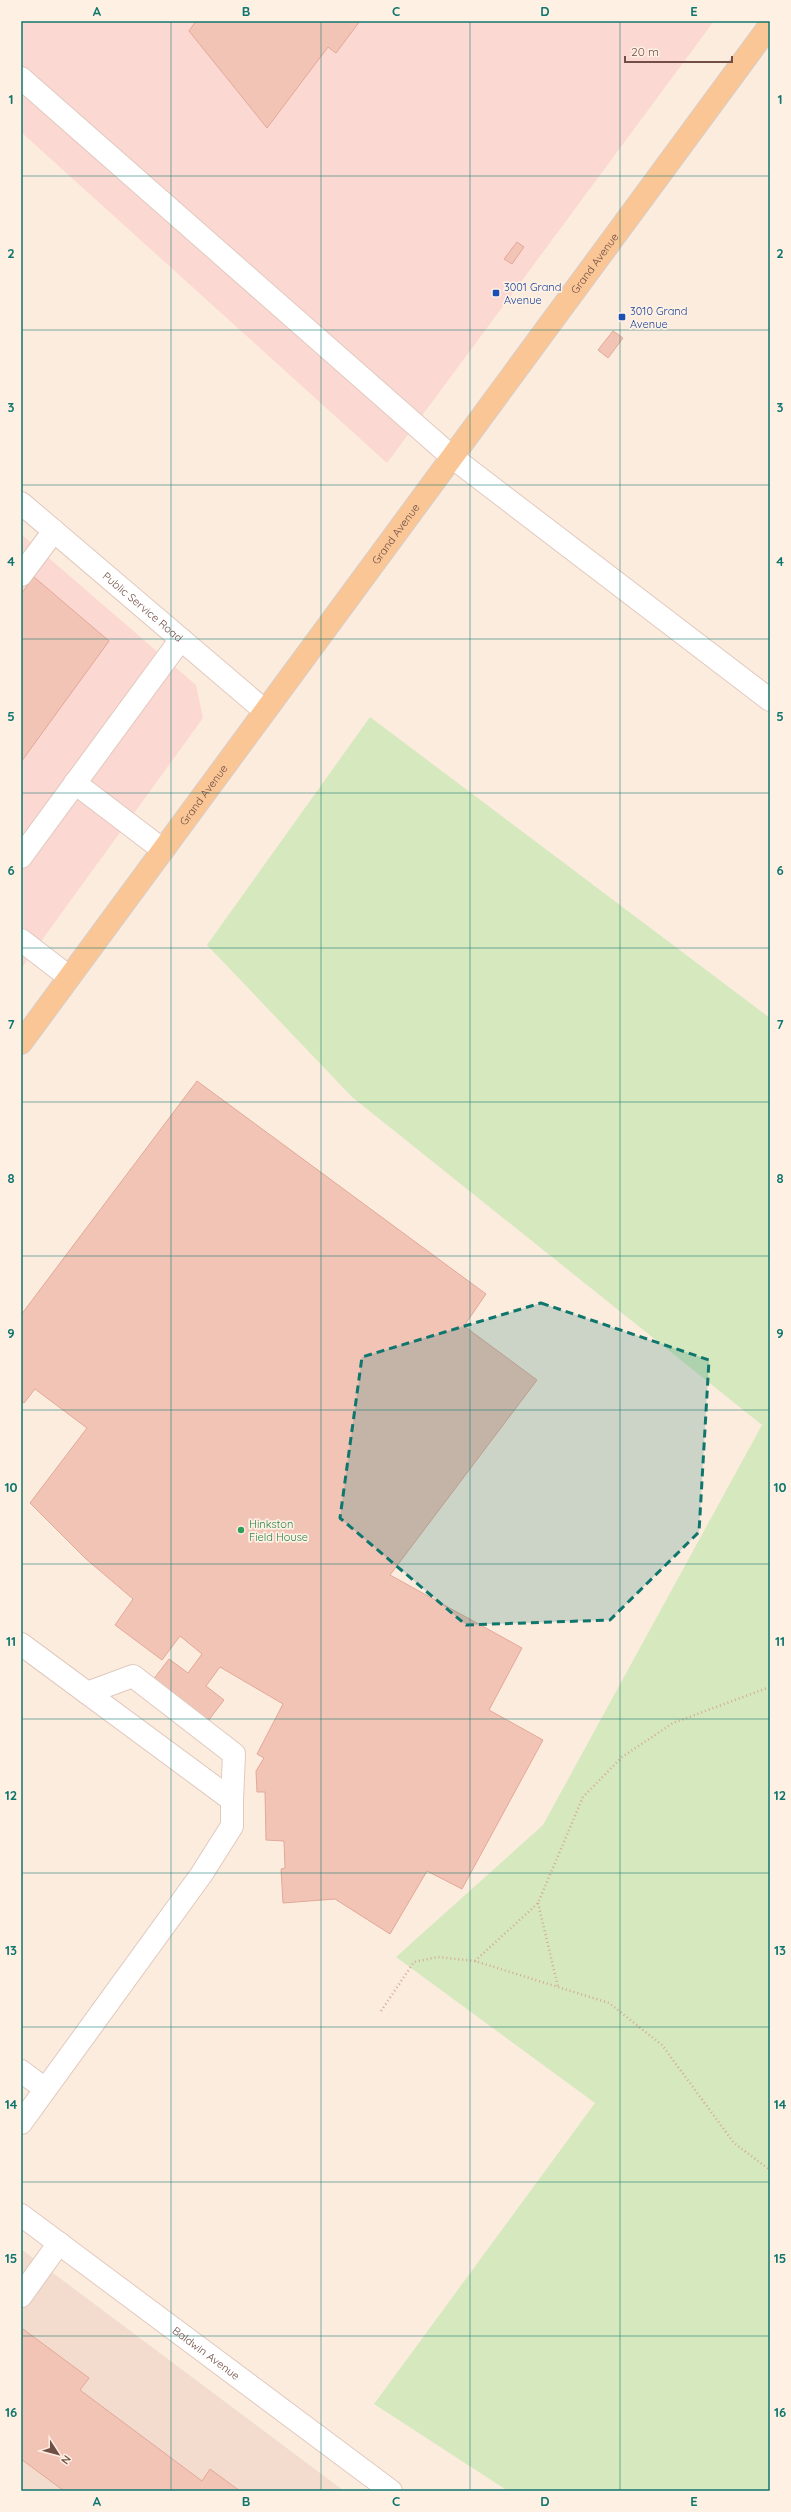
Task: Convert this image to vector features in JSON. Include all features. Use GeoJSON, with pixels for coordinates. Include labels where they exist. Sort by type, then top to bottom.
{"type":"FeatureCollection","features":[{"type":"Feature","properties":{"kind":"main road","name":"Grand Avenue"},"geometry":{"type":"LineString","coordinates":[[21,1043],[770,25]]}},
{"type":"Feature","properties":{"kind":"street"},"geometry":{"type":"LineString","coordinates":[[21,78],[452,457],[770,700]]}},
{"type":"Feature","properties":{"kind":"street","name":"Public Service Road"},"geometry":{"type":"LineString","coordinates":[[21,503],[265,711]]}},
{"type":"Feature","properties":{"kind":"street"},"geometry":{"type":"LineString","coordinates":[[21,575],[54,531]]}},
{"type":"Feature","properties":{"kind":"street"},"geometry":{"type":"LineString","coordinates":[[25,843],[75,783],[181,639]]}},
{"type":"Feature","properties":{"kind":"street"},"geometry":{"type":"LineString","coordinates":[[75,783],[163,850]]}},
{"type":"Feature","properties":{"kind":"street"},"geometry":{"type":"LineString","coordinates":[[21,940],[69,977]]}},
{"type":"Feature","properties":{"kind":"street"},"geometry":{"type":"LineString","coordinates":[[21,1644],[232,1800]]}},
{"type":"Feature","properties":{"kind":"street"},"geometry":{"type":"LineString","coordinates":[[21,2122],[201,1875],[232,1826],[234,1754],[133,1676],[87,1693]]}},
{"type":"Feature","properties":{"kind":"street"},"geometry":{"type":"LineString","coordinates":[[21,2071],[45,2089]]}},
{"type":"Feature","properties":{"kind":"street","name":"Baldwin Avenue"},"geometry":{"type":"LineString","coordinates":[[21,2215],[391,2491]]}},
{"type":"Feature","properties":{"kind":"street"},"geometry":{"type":"LineString","coordinates":[[21,2296],[59,2243]]}},
{"type":"Feature","properties":{"kind":"path"},"geometry":{"type":"LineString","coordinates":[[475,1961],[538,1903],[583,1797],[622,1757],[673,1723],[770,1687]]}},
{"type":"Feature","properties":{"kind":"path"},"geometry":{"type":"LineString","coordinates":[[538,1903],[558,1987]]}},
{"type":"Feature","properties":{"kind":"path"},"geometry":{"type":"LineString","coordinates":[[381,2011],[414,1962],[438,1957],[475,1961],[609,2003],[662,2045],[734,2143],[770,2170]]}},
{"type":"Feature","properties":{"kind":"highlighted area"},"geometry":{"type":"Polygon","coordinates":[[[541,1303],[709,1360],[699,1532],[610,1620],[466,1625],[340,1518],[362,1357],[541,1303]]]}},
{"type":"Feature","properties":{"kind":"shaded area"},"geometry":{"type":"Polygon","coordinates":[[[21,21],[714,21],[387,463],[21,132],[21,21]]]}},
{"type":"Feature","properties":{"kind":"shaded area"},"geometry":{"type":"Polygon","coordinates":[[[21,534],[196,685],[203,718],[21,969],[21,534]]]}},
{"type":"Feature","properties":{"kind":"shaded area"},"geometry":{"type":"Polygon","coordinates":[[[21,2249],[344,2491],[21,2491],[21,2249]]]}},
{"type":"Feature","properties":{"kind":"green space"},"geometry":{"type":"Polygon","coordinates":[[[370,717],[770,1018],[770,2491],[508,2491],[374,2404],[595,2103],[396,1957],[543,1825],[762,1425],[352,1097],[207,945],[370,717]]]}},
{"type":"Feature","properties":{"kind":"building"},"geometry":{"type":"Polygon","coordinates":[[[196,21],[360,21],[336,53],[328,47],[267,128],[189,31],[196,21]]]}},
{"type":"Feature","properties":{"kind":"building"},"geometry":{"type":"Polygon","coordinates":[[[517,242],[524,247],[512,264],[504,259],[517,242]]]}},
{"type":"Feature","properties":{"kind":"building"},"geometry":{"type":"Polygon","coordinates":[[[613,331],[623,338],[608,358],[598,350],[613,331]]]}},
{"type":"Feature","properties":{"kind":"building"},"geometry":{"type":"Polygon","coordinates":[[[34,577],[109,641],[21,762],[21,594],[34,577]]]}},
{"type":"Feature","properties":{"kind":"building","name":"Hinkston Field House"},"geometry":{"type":"Polygon","coordinates":[[[197,1081],[486,1294],[464,1326],[537,1380],[390,1575],[522,1648],[489,1710],[543,1740],[462,1889],[427,1871],[390,1934],[335,1899],[283,1903],[281,1869],[285,1868],[284,1841],[266,1840],[265,1792],[257,1792],[256,1771],[264,1758],[257,1754],[283,1704],[220,1667],[206,1686],[224,1700],[208,1721],[153,1680],[169,1659],[188,1673],[202,1654],[180,1636],[162,1660],[115,1625],[133,1599],[85,1558],[30,1503],[87,1428],[35,1389],[24,1403],[21,1401],[21,1315],[197,1081]]]}},
{"type":"Feature","properties":{"kind":"building"},"geometry":{"type":"Polygon","coordinates":[[[23,2329],[89,2378],[80,2390],[202,2481],[210,2469],[240,2491],[64,2491],[21,2459],[21,2332],[23,2329]]]}},
{"type":"Feature","properties":{"kind":"place","name":"3001 Grand Avenue"},"geometry":{"type":"Point","coordinates":[496,293]}},
{"type":"Feature","properties":{"kind":"place","name":"3010 Grand Avenue"},"geometry":{"type":"Point","coordinates":[622,317]}},
{"type":"Feature","properties":{"kind":"place","name":"Hinkston Field House"},"geometry":{"type":"Point","coordinates":[241,1530]}}]}
